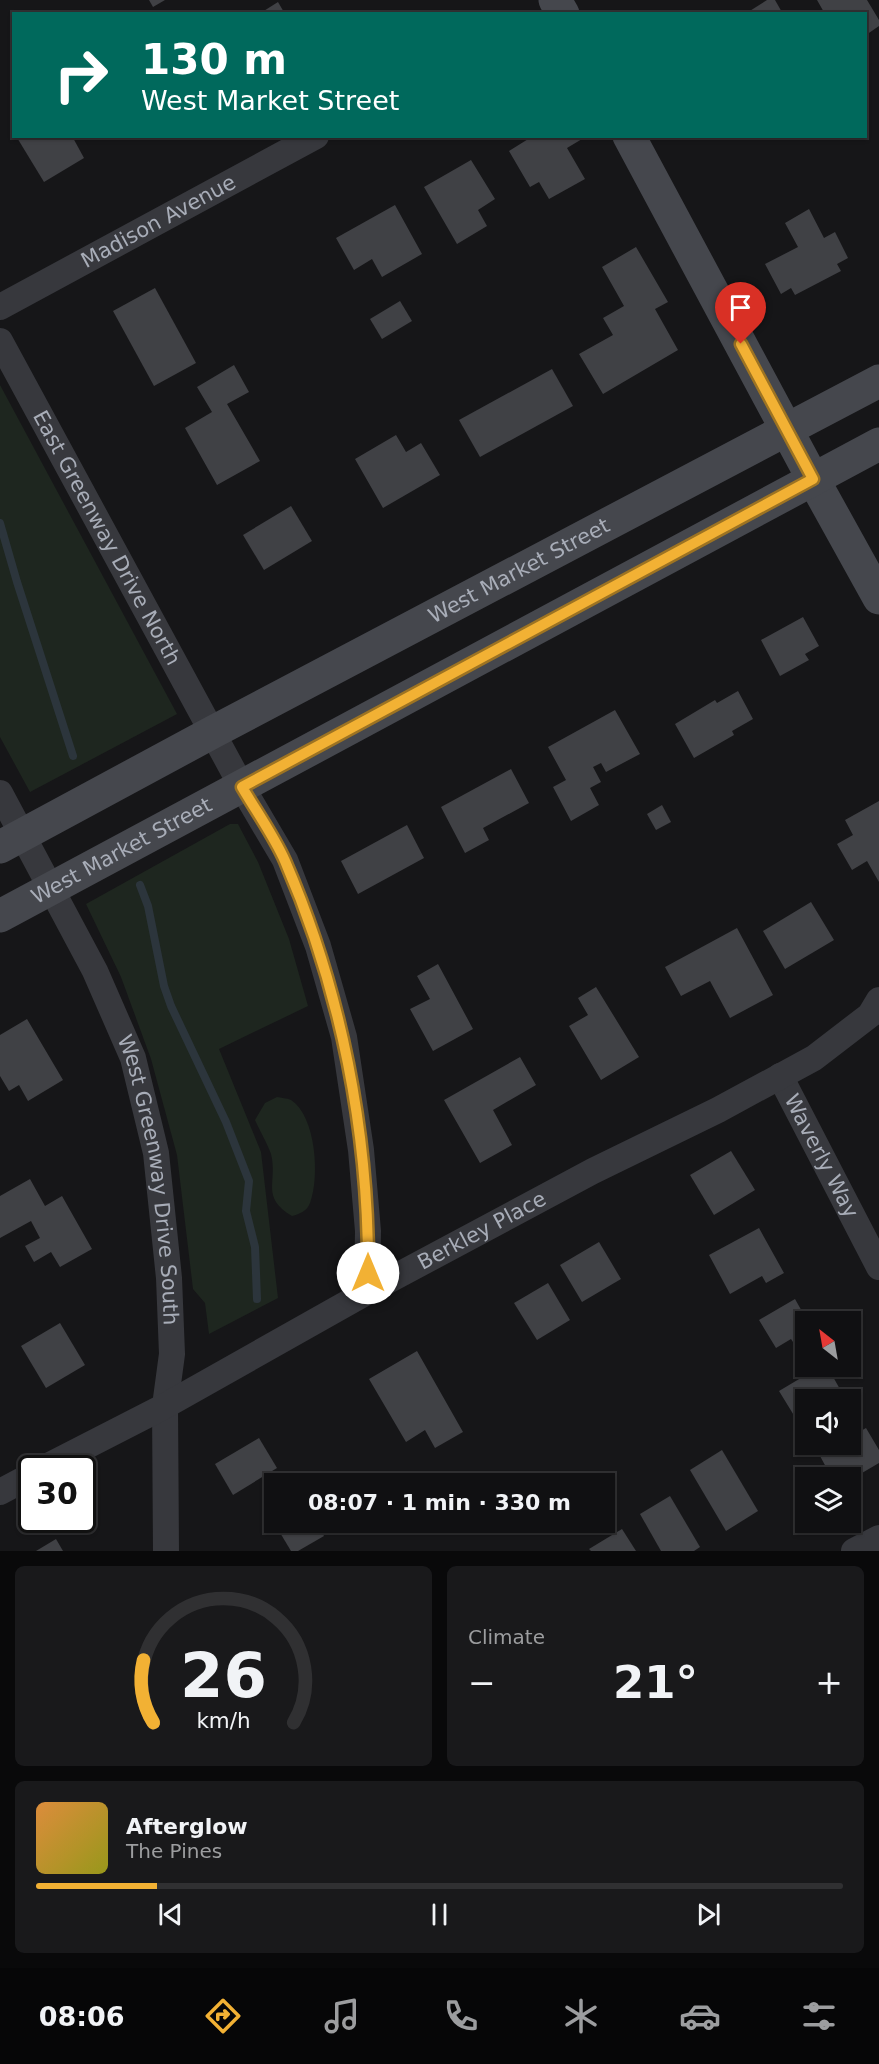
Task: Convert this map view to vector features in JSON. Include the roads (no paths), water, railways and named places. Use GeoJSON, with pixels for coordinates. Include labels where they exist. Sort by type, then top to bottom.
{"type":"FeatureCollection","features":[{"type":"Feature","properties":{"kind":"main road"},"geometry":{"type":"LineString","coordinates":[[630,138],[879,598]]}},
{"type":"Feature","properties":{"kind":"main road","name":"West Market Street"},"geometry":{"type":"LineString","coordinates":[[11,841],[879,381]]}},
{"type":"Feature","properties":{"kind":"main road","name":"West Market Street"},"geometry":{"type":"LineString","coordinates":[[0,916],[879,444]]}},
{"type":"Feature","properties":{"kind":"street","name":"Madison Avenue"},"geometry":{"type":"LineString","coordinates":[[0,307],[312,138]]}},
{"type":"Feature","properties":{"kind":"street","name":"East Greenway Drive North"},"geometry":{"type":"LineString","coordinates":[[0,341],[242,787],[285,860],[318,946],[344,1037],[361,1150],[368,1231],[368,1292]]}},
{"type":"Feature","properties":{"kind":"street","name":"West Greenway Drive South"},"geometry":{"type":"LineString","coordinates":[[0,793],[11,841],[51,889],[95,970],[134,1059],[156,1153],[169,1278],[172,1354],[165,1406],[166,1551]]}},
{"type":"Feature","properties":{"kind":"street","name":"Berkley Place"},"geometry":{"type":"LineString","coordinates":[[69,1455],[165,1406],[368,1292],[593,1171],[718,1110],[814,1058],[870,1015],[879,1000]]}},
{"type":"Feature","properties":{"kind":"street","name":"Waverly Way"},"geometry":{"type":"LineString","coordinates":[[780,1076],[879,1267]]}},
{"type":"Feature","properties":{"kind":"street"},"geometry":{"type":"LineString","coordinates":[[0,1492],[18,1482]]}},
{"type":"Feature","properties":{"kind":"street"},"geometry":{"type":"LineString","coordinates":[[854,1551],[879,1538]]}},
{"type":"Feature","properties":{"kind":"waterway"},"geometry":{"type":"LineString","coordinates":[[0,523],[73,756]]}},
{"type":"Feature","properties":{"kind":"waterway"},"geometry":{"type":"LineString","coordinates":[[140,885],[148,906],[164,986],[171,1006],[226,1122],[249,1181],[246,1211],[255,1247],[257,1299]]}}]}
